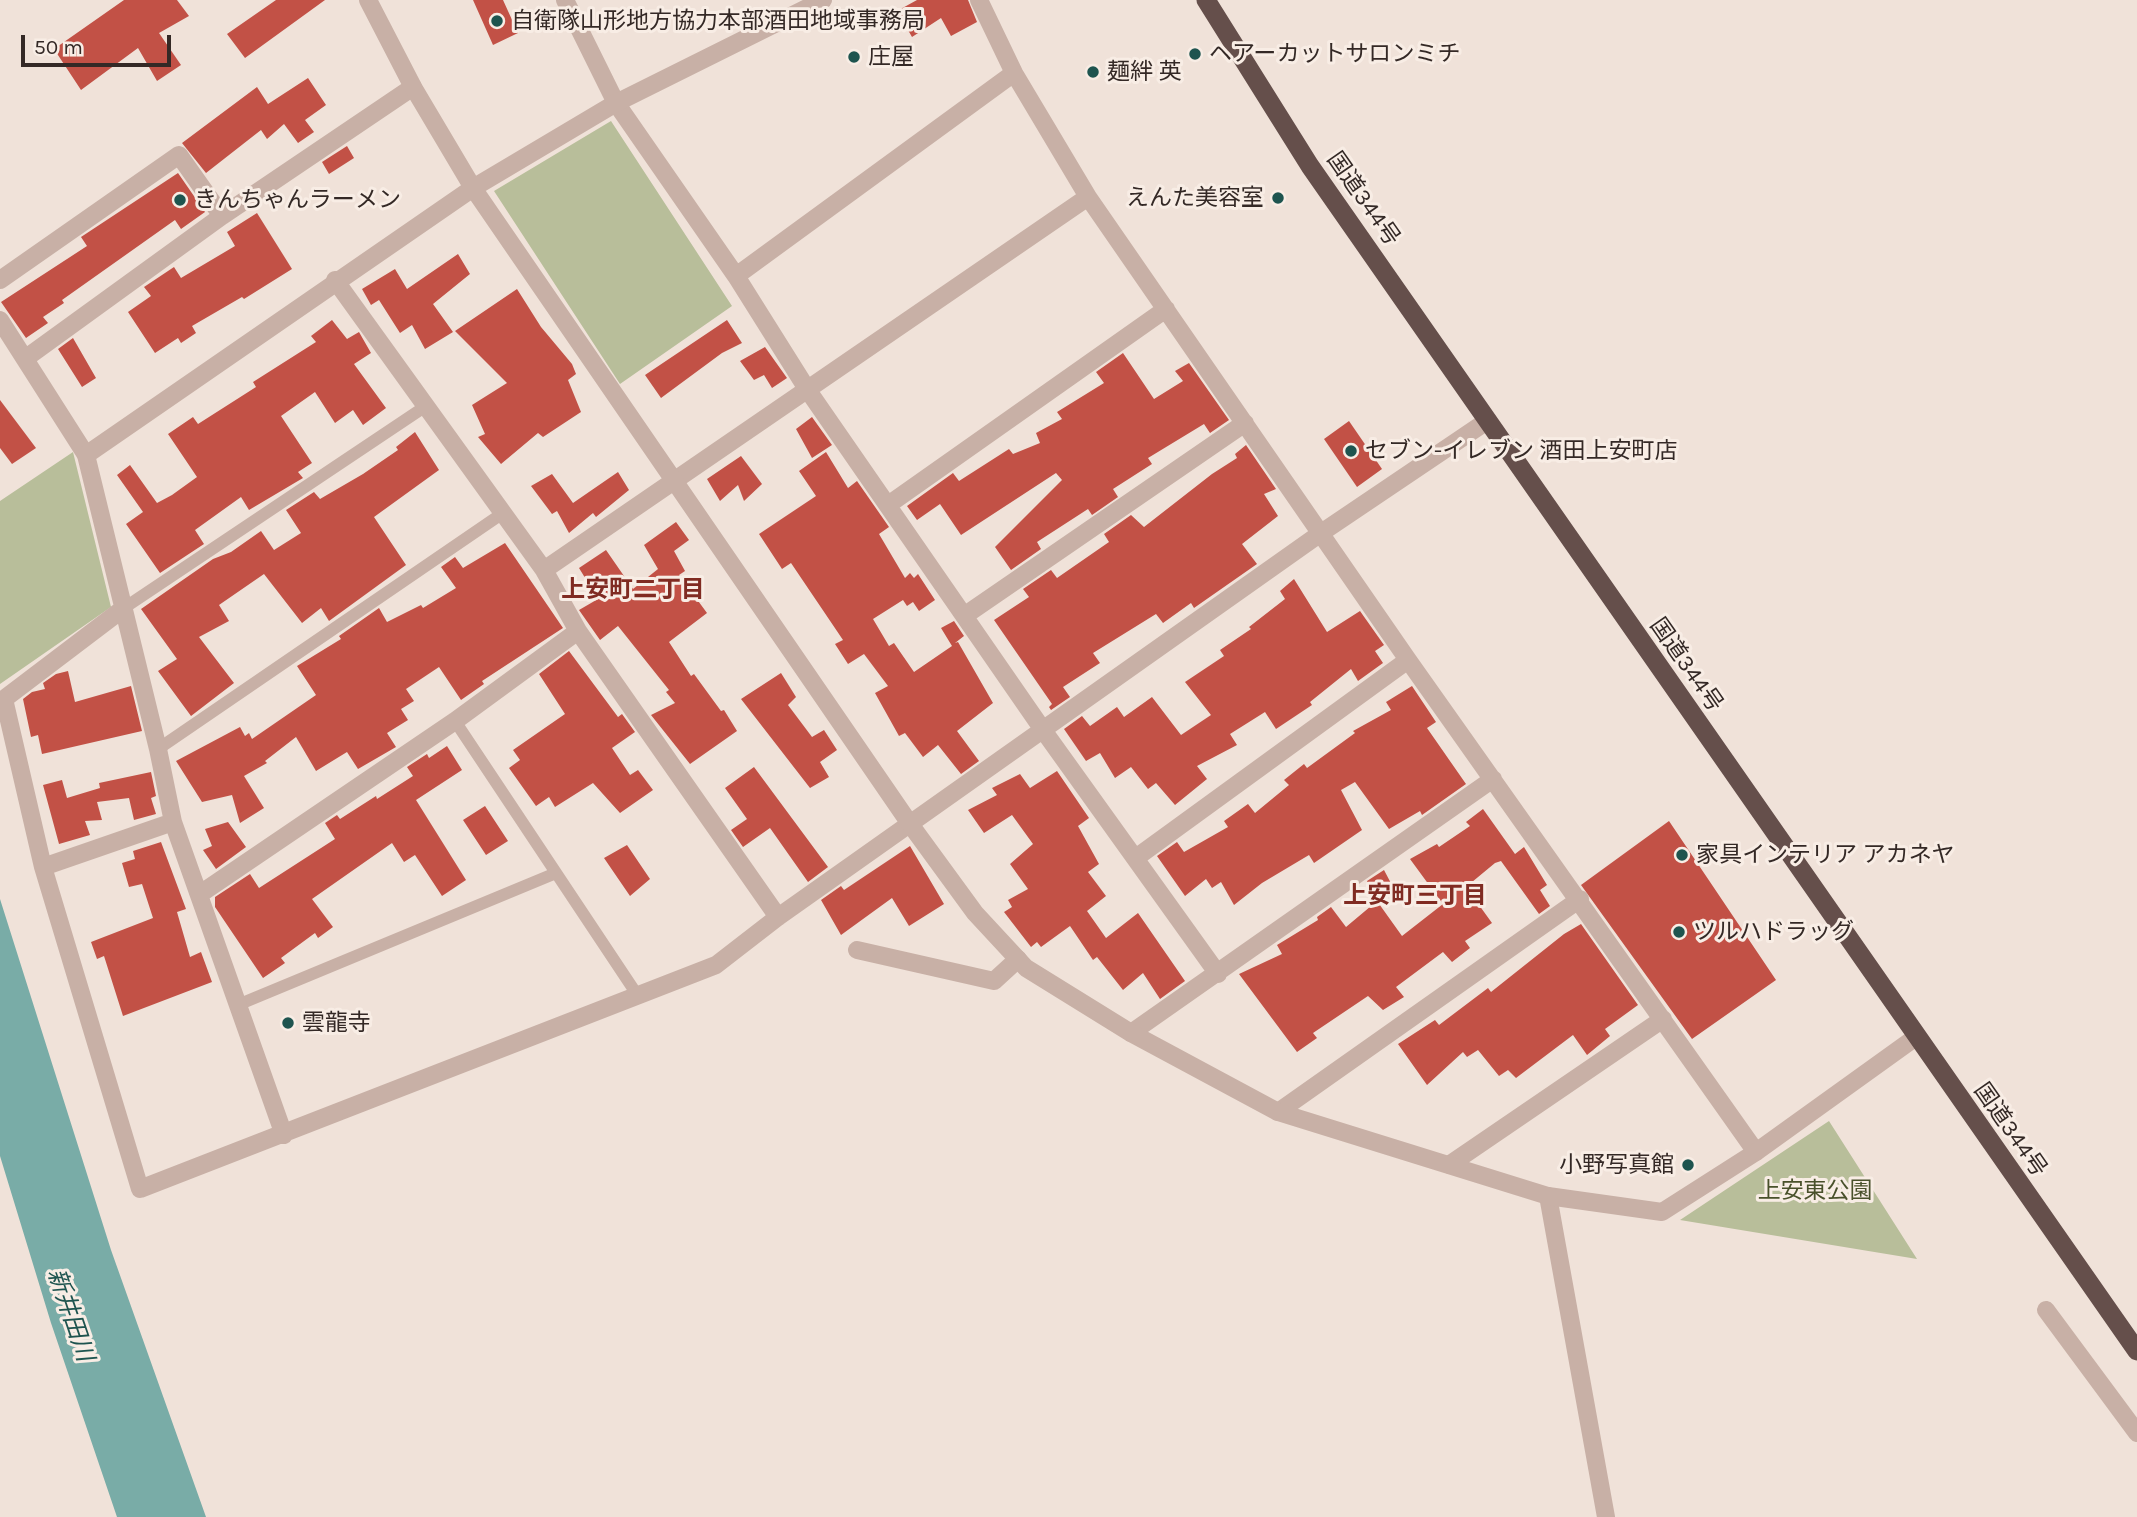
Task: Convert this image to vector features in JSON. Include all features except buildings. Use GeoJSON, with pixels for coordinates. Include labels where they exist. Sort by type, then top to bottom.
{"type":"FeatureCollection","features":[{"type":"Feature","properties":{"kind":"highway","name":"国道344号"},"geometry":{"type":"LineString","coordinates":[[1206,0],[1310,166],[2137,1351]]}},
{"type":"Feature","properties":{"kind":"street"},"geometry":{"type":"LineString","coordinates":[[368,0],[413,87],[473,188],[911,824],[975,913],[1026,968],[1132,1033],[1278,1112],[1548,1196],[1662,1212],[1756,1152],[1916,1037]]}},
{"type":"Feature","properties":{"kind":"street"},"geometry":{"type":"LineString","coordinates":[[565,0],[616,103],[736,276],[807,389],[1043,730],[1218,974]]}},
{"type":"Feature","properties":{"kind":"street"},"geometry":{"type":"LineString","coordinates":[[86,455],[473,188],[616,103],[823,0]]}},
{"type":"Feature","properties":{"kind":"street"},"geometry":{"type":"LineString","coordinates":[[979,0],[1014,73],[1088,197],[1408,660],[1756,1152]]}},
{"type":"Feature","properties":{"kind":"street"},"geometry":{"type":"LineString","coordinates":[[736,276],[1014,73]]}},
{"type":"Feature","properties":{"kind":"street"},"geometry":{"type":"LineString","coordinates":[[26,358],[222,216],[413,87]]}},
{"type":"Feature","properties":{"kind":"street"},"geometry":{"type":"LineString","coordinates":[[0,280],[179,155],[222,216]]}},
{"type":"Feature","properties":{"kind":"street"},"geometry":{"type":"LineString","coordinates":[[544,570],[1088,197]]}},
{"type":"Feature","properties":{"kind":"street"},"geometry":{"type":"LineString","coordinates":[[335,281],[544,570],[578,631],[778,917]]}},
{"type":"Feature","properties":{"kind":"street"},"geometry":{"type":"LineString","coordinates":[[888,505],[1166,309]]}},
{"type":"Feature","properties":{"kind":"street"},"geometry":{"type":"LineString","coordinates":[[0,320],[86,455],[158,749],[173,822],[240,1004],[284,1135]]}},
{"type":"Feature","properties":{"kind":"street"},"geometry":{"type":"LineString","coordinates":[[124,608],[4,699],[43,867],[140,1189],[716,965],[778,917],[1321,533],[1487,421]]}},
{"type":"Feature","properties":{"kind":"street"},"geometry":{"type":"LineString","coordinates":[[964,616],[1245,423]]}},
{"type":"Feature","properties":{"kind":"street"},"geometry":{"type":"LineString","coordinates":[[200,894],[455,721],[578,631]]}},
{"type":"Feature","properties":{"kind":"street"},"geometry":{"type":"LineString","coordinates":[[1137,858],[1408,660]]}},
{"type":"Feature","properties":{"kind":"street"},"geometry":{"type":"LineString","coordinates":[[1132,1033],[1493,779]]}},
{"type":"Feature","properties":{"kind":"street"},"geometry":{"type":"LineString","coordinates":[[43,867],[173,822]]}},
{"type":"Feature","properties":{"kind":"street"},"geometry":{"type":"LineString","coordinates":[[1278,1112],[1580,900]]}},
{"type":"Feature","properties":{"kind":"street"},"geometry":{"type":"LineString","coordinates":[[857,950],[994,981],[1018,959]]}},
{"type":"Feature","properties":{"kind":"street"},"geometry":{"type":"LineString","coordinates":[[1449,1166],[1663,1019]]}},
{"type":"Feature","properties":{"kind":"street"},"geometry":{"type":"LineString","coordinates":[[1548,1196],[1606,1517]]}},
{"type":"Feature","properties":{"kind":"street"},"geometry":{"type":"LineString","coordinates":[[2046,1310],[2137,1433]]}},
{"type":"Feature","properties":{"kind":"lane"},"geometry":{"type":"LineString","coordinates":[[124,608],[426,406]]}},
{"type":"Feature","properties":{"kind":"lane"},"geometry":{"type":"LineString","coordinates":[[158,749],[503,513]]}},
{"type":"Feature","properties":{"kind":"lane"},"geometry":{"type":"LineString","coordinates":[[455,721],[638,996]]}},
{"type":"Feature","properties":{"kind":"lane"},"geometry":{"type":"LineString","coordinates":[[240,1004],[556,873]]}},
{"type":"Feature","properties":{"kind":"green space"},"geometry":{"type":"Polygon","coordinates":[[[611,121],[732,306],[620,384],[494,191],[611,121]]]}},
{"type":"Feature","properties":{"kind":"green space"},"geometry":{"type":"Polygon","coordinates":[[[73,452],[111,607],[0,684],[0,501],[73,452]]]}},
{"type":"Feature","properties":{"kind":"green space","name":"上安東公園"},"geometry":{"type":"Polygon","coordinates":[[[1829,1121],[1917,1259],[1680,1220],[1829,1121]]]}},
{"type":"Feature","properties":{"kind":"water","name":"新井田川"},"geometry":{"type":"Polygon","coordinates":[[[0,899],[111,1250],[206,1517],[117,1517],[51,1323],[0,1156],[0,899]]]}},
{"type":"Feature","properties":{"kind":"place","name":"自衛隊山形地方協力本部酒田地域事務局"},"geometry":{"type":"Point","coordinates":[497,21]}},
{"type":"Feature","properties":{"kind":"place","name":"ヘアーカットサロンミチ"},"geometry":{"type":"Point","coordinates":[1195,54]}},
{"type":"Feature","properties":{"kind":"place","name":"庄屋"},"geometry":{"type":"Point","coordinates":[854,57]}},
{"type":"Feature","properties":{"kind":"place","name":"麺絆 英"},"geometry":{"type":"Point","coordinates":[1093,72]}},
{"type":"Feature","properties":{"kind":"place","name":"えんた美容室"},"geometry":{"type":"Point","coordinates":[1278,198]}},
{"type":"Feature","properties":{"kind":"place","name":"きんちゃんラーメン"},"geometry":{"type":"Point","coordinates":[180,200]}},
{"type":"Feature","properties":{"kind":"place","name":"セブン-イレブン 酒田上安町店"},"geometry":{"type":"Point","coordinates":[1351,451]}},
{"type":"Feature","properties":{"kind":"place","name":"家具インテリア アカネヤ"},"geometry":{"type":"Point","coordinates":[1682,855]}},
{"type":"Feature","properties":{"kind":"place","name":"ツルハドラッグ"},"geometry":{"type":"Point","coordinates":[1679,932]}},
{"type":"Feature","properties":{"kind":"place","name":"雲龍寺"},"geometry":{"type":"Point","coordinates":[288,1023]}},
{"type":"Feature","properties":{"kind":"place","name":"小野写真館"},"geometry":{"type":"Point","coordinates":[1688,1165]}},
{"type":"Feature","properties":{"kind":"district","name":"上安町二丁目"},"geometry":{"type":"Point","coordinates":[633,590]}},
{"type":"Feature","properties":{"kind":"district","name":"上安町三丁目"},"geometry":{"type":"Point","coordinates":[1415,896]}}]}
